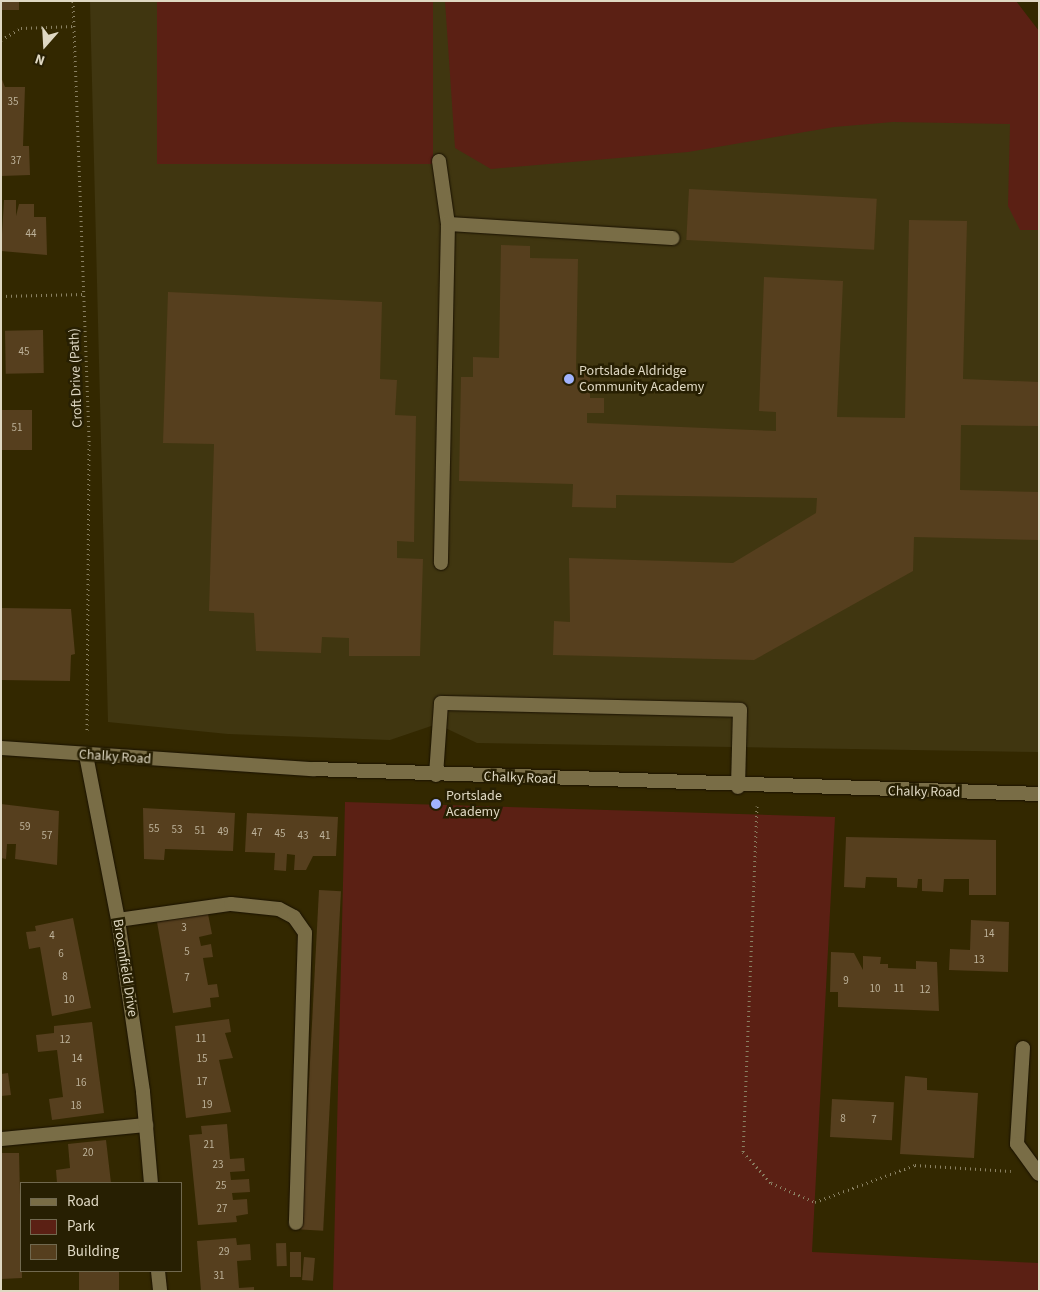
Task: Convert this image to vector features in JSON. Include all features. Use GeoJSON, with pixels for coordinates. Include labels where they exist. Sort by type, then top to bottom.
{"type":"FeatureCollection","features":[{"type":"Feature","properties":{"kind":"street"},"geometry":{"type":"LineString","coordinates":[[439,161],[448,224],[441,563]]}},
{"type":"Feature","properties":{"kind":"street"},"geometry":{"type":"LineString","coordinates":[[448,224],[673,238]]}},
{"type":"Feature","properties":{"kind":"street"},"geometry":{"type":"LineString","coordinates":[[436,775],[441,703],[740,710],[738,788]]}},
{"type":"Feature","properties":{"kind":"street","name":"Chalky Road"},"geometry":{"type":"LineString","coordinates":[[1,748],[86,755],[436,775],[738,788],[1039,794]]}},
{"type":"Feature","properties":{"kind":"street","name":"Broomfield Drive"},"geometry":{"type":"LineString","coordinates":[[86,755],[118,920],[146,1125],[151,1182]]}},
{"type":"Feature","properties":{"kind":"street"},"geometry":{"type":"LineString","coordinates":[[118,920],[231,904],[279,909],[294,917],[304,934],[296,1223]]}},
{"type":"Feature","properties":{"kind":"street"},"geometry":{"type":"LineString","coordinates":[[1022,1048],[1017,1144],[1037,1174]]}},
{"type":"Feature","properties":{"kind":"street"},"geometry":{"type":"LineString","coordinates":[[1,1139],[146,1125]]}},
{"type":"Feature","properties":{"kind":"street"},"geometry":{"type":"LineString","coordinates":[[158,1272],[160,1291]]}},
{"type":"Feature","properties":{"kind":"path","name":"Croft Drive (Path)"},"geometry":{"type":"LineString","coordinates":[[73,1],[89,444],[86,755]]}},
{"type":"Feature","properties":{"kind":"path"},"geometry":{"type":"LineString","coordinates":[[1,40],[21,28],[74,26]]}},
{"type":"Feature","properties":{"kind":"path"},"geometry":{"type":"LineString","coordinates":[[1,296],[85,294]]}},
{"type":"Feature","properties":{"kind":"path"},"geometry":{"type":"LineString","coordinates":[[758,788],[743,1152],[770,1183],[815,1202],[915,1166],[1037,1174]]}},
{"type":"Feature","properties":{"kind":"shaded area","name":"Portslade Aldridge Community Academy"},"geometry":{"type":"Polygon","coordinates":[[[90,1],[1015,1],[1039,35],[1039,752],[477,743],[437,724],[390,740],[228,734],[108,722],[90,1]]]}},
{"type":"Feature","properties":{"kind":"green space"},"geometry":{"type":"Polygon","coordinates":[[[157,1],[433,1],[433,164],[157,164],[157,1]]]}},
{"type":"Feature","properties":{"kind":"green space"},"geometry":{"type":"Polygon","coordinates":[[[445,1],[1016,1],[1039,31],[1039,230],[1020,230],[1008,206],[1010,124],[893,122],[834,127],[688,152],[491,169],[455,148],[445,1]]]}},
{"type":"Feature","properties":{"kind":"green space"},"geometry":{"type":"Polygon","coordinates":[[[345,802],[835,817],[812,1252],[1039,1263],[1039,1291],[333,1291],[345,802]]]}},
{"type":"Feature","properties":{"kind":"building"},"geometry":{"type":"Polygon","coordinates":[[[1,1],[19,1],[19,10],[1,10],[1,1]]]}},
{"type":"Feature","properties":{"kind":"building"},"geometry":{"type":"Polygon","coordinates":[[[1,77],[5,87],[25,87],[23,146],[29,146],[30,175],[1,176],[1,77]]]}},
{"type":"Feature","properties":{"kind":"building"},"geometry":{"type":"Polygon","coordinates":[[[689,189],[877,199],[874,250],[686,240],[689,189]]]}},
{"type":"Feature","properties":{"kind":"building"},"geometry":{"type":"Polygon","coordinates":[[[4,200],[16,200],[16,216],[19,204],[34,204],[34,217],[46,217],[47,255],[1,251],[4,200]]]}},
{"type":"Feature","properties":{"kind":"building"},"geometry":{"type":"Polygon","coordinates":[[[909,220],[967,221],[963,379],[1039,382],[1039,426],[961,425],[960,490],[1039,492],[1039,540],[914,537],[913,571],[754,660],[553,655],[554,621],[570,622],[569,558],[733,563],[816,513],[817,498],[616,495],[616,508],[572,507],[573,484],[459,481],[461,377],[473,377],[473,357],[499,358],[501,245],[530,246],[530,258],[578,259],[576,370],[590,370],[590,398],[604,398],[604,413],[587,413],[587,423],[776,431],[776,412],[759,411],[764,277],[843,281],[837,417],[905,418],[909,220]]]}},
{"type":"Feature","properties":{"kind":"building"},"geometry":{"type":"Polygon","coordinates":[[[168,292],[382,302],[380,379],[397,380],[395,415],[416,416],[414,542],[397,541],[397,558],[423,559],[420,656],[349,656],[349,638],[322,637],[321,653],[256,651],[254,613],[209,611],[214,444],[163,443],[168,292]]]}},
{"type":"Feature","properties":{"kind":"building"},"geometry":{"type":"Polygon","coordinates":[[[43,330],[44,373],[6,374],[5,331],[43,330]]]}},
{"type":"Feature","properties":{"kind":"building"},"geometry":{"type":"Polygon","coordinates":[[[1,410],[32,410],[32,450],[1,450],[1,410]]]}},
{"type":"Feature","properties":{"kind":"building"},"geometry":{"type":"Polygon","coordinates":[[[1,608],[71,609],[75,654],[71,655],[70,681],[1,680],[1,608]]]}},
{"type":"Feature","properties":{"kind":"building"},"geometry":{"type":"Polygon","coordinates":[[[1,804],[59,811],[57,865],[15,859],[16,844],[7,844],[6,859],[1,858],[1,804]]]}},
{"type":"Feature","properties":{"kind":"building"},"geometry":{"type":"Polygon","coordinates":[[[143,808],[235,813],[233,851],[165,849],[164,860],[144,859],[143,808]]]}},
{"type":"Feature","properties":{"kind":"building"},"geometry":{"type":"Polygon","coordinates":[[[247,813],[338,817],[336,856],[313,856],[306,870],[294,870],[295,855],[287,854],[286,871],[274,870],[275,853],[245,852],[247,813]]]}},
{"type":"Feature","properties":{"kind":"building"},"geometry":{"type":"Polygon","coordinates":[[[846,837],[996,840],[996,895],[969,895],[969,879],[944,879],[943,892],[922,891],[922,879],[918,879],[917,888],[897,887],[897,878],[866,877],[865,888],[844,887],[846,837]]]}},
{"type":"Feature","properties":{"kind":"building"},"geometry":{"type":"Polygon","coordinates":[[[319,890],[341,891],[323,1231],[301,1230],[319,890]]]}},
{"type":"Feature","properties":{"kind":"building"},"geometry":{"type":"Polygon","coordinates":[[[208,914],[212,934],[199,937],[201,946],[211,944],[213,957],[203,958],[208,985],[217,984],[219,997],[210,998],[211,1007],[173,1013],[157,922],[208,914]]]}},
{"type":"Feature","properties":{"kind":"building"},"geometry":{"type":"Polygon","coordinates":[[[73,918],[91,1008],[52,1016],[40,947],[29,949],[26,932],[36,931],[35,926],[73,918]]]}},
{"type":"Feature","properties":{"kind":"building"},"geometry":{"type":"Polygon","coordinates":[[[971,920],[1009,922],[1008,972],[949,970],[950,949],[970,950],[971,920]]]}},
{"type":"Feature","properties":{"kind":"building"},"geometry":{"type":"Polygon","coordinates":[[[831,952],[854,953],[863,970],[863,956],[881,957],[880,964],[888,964],[888,968],[916,969],[916,961],[937,962],[939,1011],[838,1007],[838,992],[830,992],[831,952]]]}},
{"type":"Feature","properties":{"kind":"building"},"geometry":{"type":"Polygon","coordinates":[[[229,1019],[231,1032],[225,1033],[233,1058],[219,1060],[231,1112],[186,1118],[175,1026],[229,1019]]]}},
{"type":"Feature","properties":{"kind":"building"},"geometry":{"type":"Polygon","coordinates":[[[92,1022],[104,1113],[52,1120],[49,1099],[63,1097],[57,1050],[38,1052],[36,1035],[54,1033],[54,1026],[92,1022]]]}},
{"type":"Feature","properties":{"kind":"building"},"geometry":{"type":"Polygon","coordinates":[[[8,1073],[11,1095],[1,1096],[1,1074],[8,1073]]]}},
{"type":"Feature","properties":{"kind":"building"},"geometry":{"type":"Polygon","coordinates":[[[905,1076],[927,1078],[927,1090],[978,1093],[974,1158],[900,1154],[905,1076]]]}},
{"type":"Feature","properties":{"kind":"building"},"geometry":{"type":"Polygon","coordinates":[[[832,1099],[894,1102],[892,1140],[830,1137],[832,1099]]]}},
{"type":"Feature","properties":{"kind":"building"},"geometry":{"type":"Polygon","coordinates":[[[227,1124],[230,1159],[244,1158],[245,1171],[230,1172],[231,1180],[249,1179],[250,1192],[232,1193],[233,1200],[247,1199],[248,1214],[236,1216],[237,1222],[198,1225],[189,1135],[202,1134],[201,1126],[227,1124]]]}},
{"type":"Feature","properties":{"kind":"building"},"geometry":{"type":"Polygon","coordinates":[[[106,1140],[111,1182],[57,1182],[56,1170],[70,1168],[68,1144],[106,1140]]]}},
{"type":"Feature","properties":{"kind":"building"},"geometry":{"type":"Polygon","coordinates":[[[1,1153],[19,1153],[20,1272],[22,1272],[22,1278],[1,1279],[1,1153]]]}},
{"type":"Feature","properties":{"kind":"building"},"geometry":{"type":"Polygon","coordinates":[[[236,1238],[237,1245],[250,1244],[251,1260],[237,1261],[239,1288],[254,1287],[254,1291],[201,1291],[197,1241],[236,1238]]]}},
{"type":"Feature","properties":{"kind":"building"},"geometry":{"type":"Polygon","coordinates":[[[276,1243],[286,1243],[287,1266],[277,1266],[276,1243]]]}},
{"type":"Feature","properties":{"kind":"building"},"geometry":{"type":"Polygon","coordinates":[[[290,1252],[301,1252],[301,1277],[290,1277],[290,1252]]]}},
{"type":"Feature","properties":{"kind":"building"},"geometry":{"type":"Polygon","coordinates":[[[304,1257],[315,1258],[313,1281],[302,1280],[304,1257]]]}},
{"type":"Feature","properties":{"kind":"building"},"geometry":{"type":"Polygon","coordinates":[[[79,1272],[119,1272],[119,1291],[79,1291],[79,1272]]]}},
{"type":"Feature","properties":{"kind":"place","name":"Portslade Aldridge Community Academy"},"geometry":{"type":"Point","coordinates":[569,379]}},
{"type":"Feature","properties":{"kind":"place","name":"Portslade Academy"},"geometry":{"type":"Point","coordinates":[436,804]}}]}
